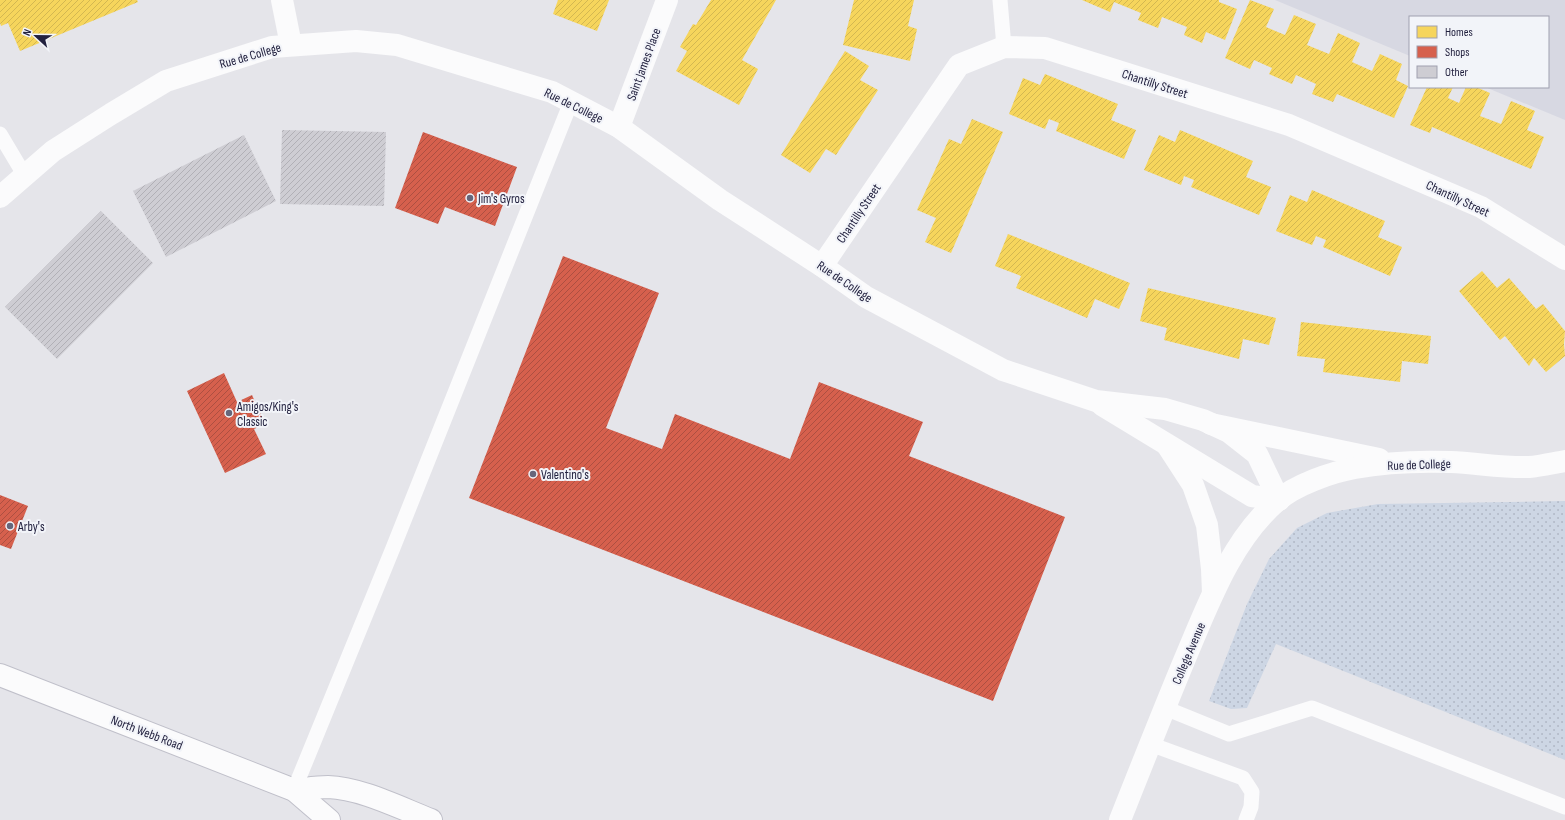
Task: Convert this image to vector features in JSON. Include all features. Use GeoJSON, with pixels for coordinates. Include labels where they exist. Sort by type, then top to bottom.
{"type":"FeatureCollection","features":[{"type":"Feature","properties":{"kind":"street"},"geometry":{"type":"LineString","coordinates":[[282,0],[291,45]]}},
{"type":"Feature","properties":{"kind":"street","name":"Saint James Place"},"geometry":{"type":"LineString","coordinates":[[619,127],[667,0]]}},
{"type":"Feature","properties":{"kind":"street","name":"Rue de College"},"geometry":{"type":"LineString","coordinates":[[0,198],[53,151],[166,81],[272,47],[356,41],[397,44],[552,92],[619,127],[720,200],[822,266],[866,297],[1003,370],[1096,401],[1165,410],[1211,424],[1229,432],[1257,454],[1279,500]]}},
{"type":"Feature","properties":{"kind":"street","name":"Chantilly Street"},"geometry":{"type":"LineString","coordinates":[[822,266],[960,65],[1004,47],[1045,48],[1289,125],[1481,207],[1565,259]]}},
{"type":"Feature","properties":{"kind":"street","name":"Rue de College"},"geometry":{"type":"LineString","coordinates":[[1096,401],[1252,496],[1279,500],[1322,476],[1355,468],[1401,463],[1449,462],[1529,467],[1565,461]]}},
{"type":"Feature","properties":{"kind":"street"},"geometry":{"type":"LineString","coordinates":[[1211,424],[1401,463]]}},
{"type":"Feature","properties":{"kind":"street"},"geometry":{"type":"LineString","coordinates":[[1167,445],[1193,485],[1207,525],[1212,569],[1213,595]]}},
{"type":"Feature","properties":{"kind":"street","name":"College Avenue"},"geometry":{"type":"LineString","coordinates":[[1120,820],[1150,744],[1213,595],[1233,555],[1243,540],[1262,516],[1279,500]]}},
{"type":"Feature","properties":{"kind":"street","name":"North Webb Road"},"geometry":{"type":"LineString","coordinates":[[0,675],[294,790],[329,820]]}},
{"type":"Feature","properties":{"kind":"street","name":"North Webb Road"},"geometry":{"type":"LineString","coordinates":[[294,790],[328,787],[349,790],[367,795],[431,820]]}},
{"type":"Feature","properties":{"kind":"lane"},"geometry":{"type":"LineString","coordinates":[[1000,0],[1004,47]]}},
{"type":"Feature","properties":{"kind":"lane"},"geometry":{"type":"LineString","coordinates":[[294,790],[390,555],[571,102]]}},
{"type":"Feature","properties":{"kind":"lane"},"geometry":{"type":"LineString","coordinates":[[0,134],[24,176]]}},
{"type":"Feature","properties":{"kind":"lane"},"geometry":{"type":"LineString","coordinates":[[1165,708],[1229,734],[1312,708],[1565,807]]}},
{"type":"Feature","properties":{"kind":"lane"},"geometry":{"type":"LineString","coordinates":[[1150,744],[1243,778],[1252,792],[1251,807],[1246,820]]}},
{"type":"Feature","properties":{"kind":"shaded area"},"geometry":{"type":"Polygon","coordinates":[[[1275,0],[1565,0],[1565,120],[1487,88],[1549,88],[1549,16],[1409,16],[1409,56],[1275,0]]]}},
{"type":"Feature","properties":{"kind":"shaded area"},"geometry":{"type":"Polygon","coordinates":[[[1565,501],[1565,760],[1276,644],[1247,708],[1231,709],[1209,701],[1247,604],[1269,559],[1297,528],[1327,513],[1378,504],[1565,501]]]}},
{"type":"Feature","properties":{"kind":"building: Homes"},"geometry":{"type":"Polygon","coordinates":[[[0,0],[137,0],[138,2],[20,51],[8,23],[1,26],[0,0]]]}},
{"type":"Feature","properties":{"kind":"building: Homes"},"geometry":{"type":"Polygon","coordinates":[[[558,0],[609,0],[597,31],[553,14],[558,0]]]}},
{"type":"Feature","properties":{"kind":"building: Homes"},"geometry":{"type":"Polygon","coordinates":[[[711,0],[776,0],[742,60],[758,69],[739,105],[676,71],[687,51],[680,47],[693,24],[696,25],[711,0]]]}},
{"type":"Feature","properties":{"kind":"building: Homes"},"geometry":{"type":"Polygon","coordinates":[[[854,0],[914,0],[908,26],[917,29],[910,61],[843,45],[854,0]]]}},
{"type":"Feature","properties":{"kind":"building: Homes"},"geometry":{"type":"Polygon","coordinates":[[[1082,0],[1219,0],[1219,2],[1237,9],[1225,40],[1206,32],[1202,43],[1184,35],[1187,27],[1162,17],[1158,28],[1138,20],[1141,13],[1114,2],[1110,12],[1082,0]]]}},
{"type":"Feature","properties":{"kind":"building: Homes"},"geometry":{"type":"Polygon","coordinates":[[[1250,0],[1274,9],[1266,27],[1285,35],[1294,15],[1316,24],[1307,45],[1329,54],[1338,33],[1360,43],[1352,62],[1372,71],[1380,54],[1402,64],[1396,80],[1408,86],[1394,118],[1337,94],[1333,102],[1312,94],[1316,84],[1296,75],[1292,84],[1269,74],[1272,68],[1254,60],[1250,69],[1225,58],[1250,0]]]}},
{"type":"Feature","properties":{"kind":"building: Homes"},"geometry":{"type":"Polygon","coordinates":[[[845,51],[869,66],[860,80],[878,90],[836,155],[826,149],[810,173],[781,155],[845,51]]]}},
{"type":"Feature","properties":{"kind":"building: Homes"},"geometry":{"type":"Polygon","coordinates":[[[1045,74],[1118,104],[1111,120],[1136,130],[1124,159],[1056,131],[1059,123],[1049,119],[1045,129],[1009,114],[1023,78],[1040,85],[1045,74]]]}},
{"type":"Feature","properties":{"kind":"building: Homes"},"geometry":{"type":"Polygon","coordinates":[[[1427,88],[1453,88],[1448,98],[1459,103],[1466,88],[1478,88],[1490,93],[1480,116],[1501,124],[1511,101],[1535,111],[1527,130],[1544,137],[1531,169],[1432,127],[1430,133],[1410,125],[1427,88]]]}},
{"type":"Feature","properties":{"kind":"building: Homes"},"geometry":{"type":"Polygon","coordinates":[[[972,119],[1003,132],[951,253],[925,242],[936,218],[917,210],[949,139],[961,144],[972,119]]]}},
{"type":"Feature","properties":{"kind":"building: Homes"},"geometry":{"type":"Polygon","coordinates":[[[1180,130],[1253,161],[1246,177],[1271,187],[1259,215],[1191,187],[1194,180],[1184,176],[1181,185],[1144,170],[1159,135],[1175,142],[1180,130]]]}},
{"type":"Feature","properties":{"kind":"building: Homes"},"geometry":{"type":"Polygon","coordinates":[[[1312,190],[1385,221],[1378,237],[1402,247],[1390,276],[1323,247],[1326,240],[1316,236],[1312,245],[1276,231],[1290,195],[1307,202],[1312,190]]]}},
{"type":"Feature","properties":{"kind":"building: Homes"},"geometry":{"type":"Polygon","coordinates":[[[1008,234],[1130,283],[1119,309],[1095,299],[1087,318],[1016,288],[1021,276],[995,266],[1008,234]]]}},
{"type":"Feature","properties":{"kind":"building: Homes"},"geometry":{"type":"Polygon","coordinates":[[[1482,271],[1497,288],[1509,278],[1536,309],[1543,304],[1565,331],[1565,356],[1546,372],[1534,358],[1529,366],[1505,336],[1500,340],[1459,291],[1482,271]]]}},
{"type":"Feature","properties":{"kind":"building: Homes"},"geometry":{"type":"Polygon","coordinates":[[[1148,288],[1276,318],[1269,345],[1243,339],[1239,359],[1164,340],[1167,328],[1140,321],[1148,288]]]}},
{"type":"Feature","properties":{"kind":"building: Homes"},"geometry":{"type":"Polygon","coordinates":[[[1301,322],[1431,336],[1428,364],[1402,361],[1400,382],[1323,372],[1325,359],[1297,356],[1301,322]]]}},
{"type":"Feature","properties":{"kind":"building: Shops"},"geometry":{"type":"Polygon","coordinates":[[[423,132],[517,167],[495,226],[445,207],[438,224],[395,208],[423,132]]]}},
{"type":"Feature","properties":{"kind":"building: Shops"},"geometry":{"type":"Polygon","coordinates":[[[563,256],[659,293],[606,428],[662,449],[675,414],[790,459],[819,382],[923,422],[909,456],[1065,517],[993,701],[469,498],[563,256]]]}},
{"type":"Feature","properties":{"kind":"building: Shops","name":"Amigos/King's Classic"},"geometry":{"type":"Polygon","coordinates":[[[224,373],[237,402],[252,395],[265,424],[254,429],[266,454],[225,473],[187,391],[224,373]]]}},
{"type":"Feature","properties":{"kind":"building: Shops","name":"Arby's"},"geometry":{"type":"Polygon","coordinates":[[[0,495],[28,506],[11,549],[0,545],[0,495]]]}},
{"type":"Feature","properties":{"kind":"building: Other"},"geometry":{"type":"Polygon","coordinates":[[[282,130],[386,132],[384,206],[280,204],[282,130]]]}},
{"type":"Feature","properties":{"kind":"building: Other"},"geometry":{"type":"Polygon","coordinates":[[[244,135],[276,201],[166,257],[133,191],[244,135]]]}},
{"type":"Feature","properties":{"kind":"building: Other"},"geometry":{"type":"Polygon","coordinates":[[[101,211],[153,263],[57,359],[5,307],[101,211]]]}},
{"type":"Feature","properties":{"kind":"place","name":"Jim's Gyros"},"geometry":{"type":"Point","coordinates":[470,198]}},
{"type":"Feature","properties":{"kind":"place","name":"Amigos/King's Classic"},"geometry":{"type":"Point","coordinates":[229,413]}},
{"type":"Feature","properties":{"kind":"place","name":"Valentino's"},"geometry":{"type":"Point","coordinates":[533,474]}},
{"type":"Feature","properties":{"kind":"place","name":"Arby's"},"geometry":{"type":"Point","coordinates":[10,526]}}]}
